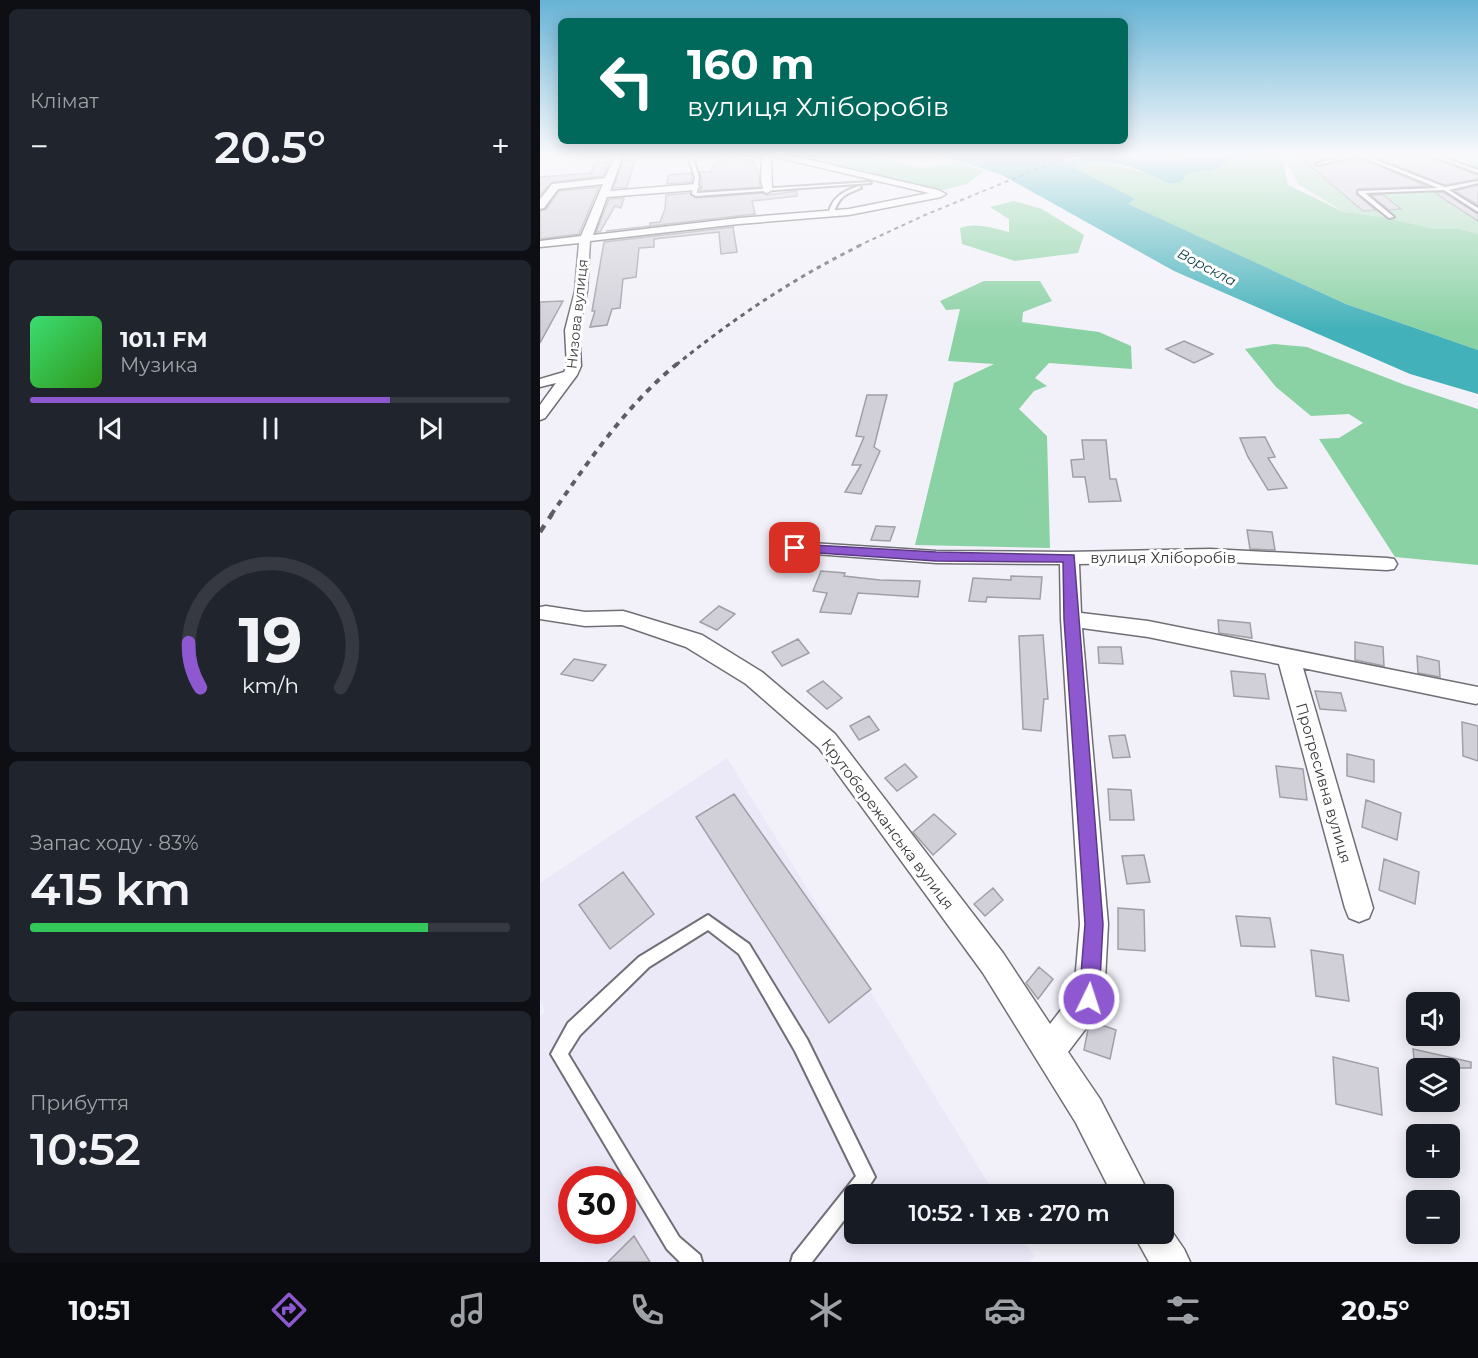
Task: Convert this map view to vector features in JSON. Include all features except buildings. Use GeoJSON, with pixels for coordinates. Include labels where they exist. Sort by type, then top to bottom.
{"type":"FeatureCollection","features":[{"type":"Feature","properties":{"kind":"street","name":"Низова вулиця"},"geometry":{"type":"LineString","coordinates":[[540,415],[570,375],[574,366],[572,330],[581,291],[585,240],[596,212]]}},
{"type":"Feature","properties":{"kind":"street"},"geometry":{"type":"LineString","coordinates":[[585,240],[720,223],[850,212]]}},
{"type":"Feature","properties":{"kind":"street","name":"Низова вулиця"},"geometry":{"type":"LineString","coordinates":[[540,244],[585,240]]}},
{"type":"Feature","properties":{"kind":"street"},"geometry":{"type":"LineString","coordinates":[[540,383],[570,375]]}},
{"type":"Feature","properties":{"kind":"street","name":"вулиця Хліборобів"},"geometry":{"type":"LineString","coordinates":[[795,548],[936,556],[1069,558],[1210,555],[1387,564]]}},
{"type":"Feature","properties":{"kind":"street"},"geometry":{"type":"LineString","coordinates":[[1050,1050],[1089,999],[1094,924],[1071,619],[1069,558]]}},
{"type":"Feature","properties":{"kind":"street","name":"Крутобережанська вулиця"},"geometry":{"type":"LineString","coordinates":[[546,613],[585,619],[623,618],[694,641],[754,678],[827,741],[993,963],[1088,1111],[1126,1184]]}},
{"type":"Feature","properties":{"kind":"street"},"geometry":{"type":"LineString","coordinates":[[1071,619],[1148,629],[1476,695]]}},
{"type":"Feature","properties":{"kind":"street","name":"Прогресивна вулиця"},"geometry":{"type":"LineString","coordinates":[[1289,658],[1359,909]]}},
{"type":"Feature","properties":{"kind":"street"},"geometry":{"type":"LineString","coordinates":[[1159,1244],[1171,1262]]}},
{"type":"Feature","properties":{"kind":"lane"},"geometry":{"type":"LineString","coordinates":[[1385,212],[1391,217]]}},
{"type":"Feature","properties":{"kind":"lane"},"geometry":{"type":"LineString","coordinates":[[693,1262],[673,1243],[559,1054],[574,1029],[644,962],[708,922],[744,949],[801,1045],[867,1177],[800,1262]]}},
{"type":"Feature","properties":{"kind":"shaded area"},"geometry":{"type":"Polygon","coordinates":[[[727,758],[989,1184],[844,1184],[844,1244],[1026,1244],[1034,1256],[1030,1262],[540,1262],[540,1016],[545,1011],[540,1000],[540,883],[727,758]]]}},
{"type":"Feature","properties":{"kind":"green space"},"geometry":{"type":"Polygon","coordinates":[[[998,212],[1047,212],[1084,235],[1078,253],[1015,261],[962,244],[960,228],[984,226],[1009,232],[1009,219],[998,212]]]}},
{"type":"Feature","properties":{"kind":"green space"},"geometry":{"type":"Polygon","coordinates":[[[1144,212],[1344,212],[1383,217],[1435,229],[1459,229],[1478,234],[1478,350],[1346,304],[1144,212]]]}},
{"type":"Feature","properties":{"kind":"green space"},"geometry":{"type":"Polygon","coordinates":[[[1344,212],[1478,212],[1478,234],[1459,229],[1435,229],[1383,217],[1344,212]]]}},
{"type":"Feature","properties":{"kind":"green space"},"geometry":{"type":"Polygon","coordinates":[[[984,281],[1040,281],[1052,301],[1023,312],[1022,322],[1099,332],[1131,346],[1132,369],[1049,363],[1035,378],[1047,386],[1034,391],[1019,409],[1047,436],[1050,548],[915,545],[954,383],[994,364],[948,361],[960,309],[946,310],[940,301],[984,281]]]}},
{"type":"Feature","properties":{"kind":"green space"},"geometry":{"type":"Polygon","coordinates":[[[1274,344],[1307,347],[1405,385],[1478,409],[1478,565],[1395,557],[1319,439],[1339,438],[1363,423],[1349,414],[1311,416],[1276,387],[1245,349],[1274,344]]]}},
{"type":"Feature","properties":{"kind":"water","name":"Ворскла"},"geometry":{"type":"Polygon","coordinates":[[[1068,212],[1145,212],[1346,304],[1478,350],[1478,394],[1410,374],[1174,271],[1068,212]]]}},
{"type":"Feature","properties":{"kind":"railway"},"geometry":{"type":"LineString","coordinates":[[858,246],[933,212]]}},
{"type":"Feature","properties":{"kind":"railway"},"geometry":{"type":"LineString","coordinates":[[676,365],[765,300],[861,245]]}},
{"type":"Feature","properties":{"kind":"railway"},"geometry":{"type":"LineString","coordinates":[[551,515],[625,415],[659,379],[678,363]]}},
{"type":"Feature","properties":{"kind":"railway"},"geometry":{"type":"LineString","coordinates":[[540,532],[552,514]]}},
{"type":"Feature","properties":{"kind":"route"},"geometry":{"type":"LineString","coordinates":[[795,548],[936,556],[1069,558],[1071,619],[1094,924],[1089,999]]}}]}
